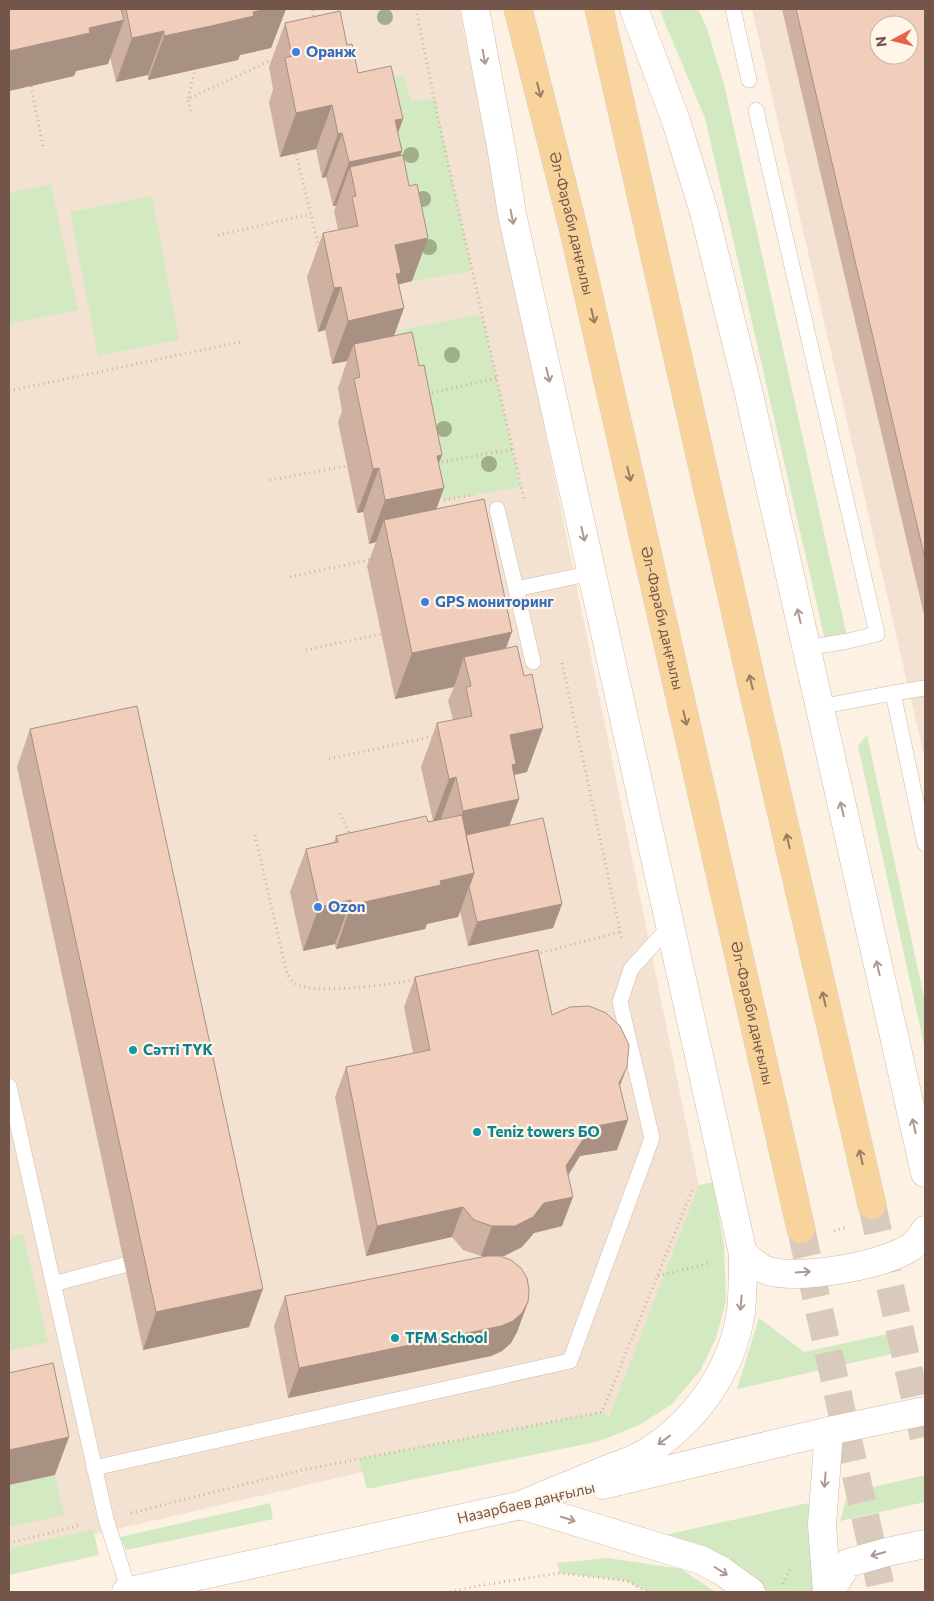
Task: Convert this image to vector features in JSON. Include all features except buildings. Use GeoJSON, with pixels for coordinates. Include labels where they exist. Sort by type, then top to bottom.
{"type":"FeatureCollection","features":[{"type":"Feature","properties":{"kind":"main road"},"geometry":{"type":"LineString","coordinates":[[475,9],[512,214],[743,1254],[741,1313],[733,1340],[724,1366],[693,1415],[668,1438],[642,1455],[521,1505]]}},
{"type":"Feature","properties":{"kind":"main road","name":"Әл-Фараби даңғылы"},"geometry":{"type":"LineString","coordinates":[[518,9],[573,227],[801,1229]]}},
{"type":"Feature","properties":{"kind":"main road"},"geometry":{"type":"LineString","coordinates":[[599,9],[872,1205]]}},
{"type":"Feature","properties":{"kind":"main road"},"geometry":{"type":"LineString","coordinates":[[634,9],[676,121],[704,212],[749,394],[925,1174]]}},
{"type":"Feature","properties":{"kind":"main road"},"geometry":{"type":"LineString","coordinates":[[743,1254],[766,1270],[781,1273],[843,1269],[895,1255],[912,1246],[923,1235],[925,1230]]}},
{"type":"Feature","properties":{"kind":"main road","name":"Назарбаев даңғылы"},"geometry":{"type":"LineString","coordinates":[[128,1592],[521,1505],[829,1432],[925,1412]]}},
{"type":"Feature","properties":{"kind":"main road"},"geometry":{"type":"LineString","coordinates":[[827,1592],[822,1526],[829,1432]]}},
{"type":"Feature","properties":{"kind":"main road"},"geometry":{"type":"LineString","coordinates":[[521,1505],[701,1560],[722,1571],[751,1592]]}},
{"type":"Feature","properties":{"kind":"main road"},"geometry":{"type":"LineString","coordinates":[[832,1592],[834,1584],[848,1563],[925,1544]]}},
{"type":"Feature","properties":{"kind":"lane"},"geometry":{"type":"LineString","coordinates":[[733,9],[749,80]]}},
{"type":"Feature","properties":{"kind":"lane"},"geometry":{"type":"LineString","coordinates":[[756,110],[877,634],[806,648]]}},
{"type":"Feature","properties":{"kind":"lane"},"geometry":{"type":"LineString","coordinates":[[497,509],[533,662]]}},
{"type":"Feature","properties":{"kind":"lane"},"geometry":{"type":"LineString","coordinates":[[516,588],[592,573]]}},
{"type":"Feature","properties":{"kind":"lane"},"geometry":{"type":"LineString","coordinates":[[819,707],[925,688]]}},
{"type":"Feature","properties":{"kind":"lane"},"geometry":{"type":"LineString","coordinates":[[893,693],[925,844]]}},
{"type":"Feature","properties":{"kind":"lane"},"geometry":{"type":"LineString","coordinates":[[94,1468],[570,1361],[652,1138],[620,1002],[631,970],[670,926]]}},
{"type":"Feature","properties":{"kind":"lane"},"geometry":{"type":"LineString","coordinates":[[9,1086],[94,1468],[106,1519],[128,1592]]}},
{"type":"Feature","properties":{"kind":"lane"},"geometry":{"type":"LineString","coordinates":[[53,1284],[124,1265]]}},
{"type":"Feature","properties":{"kind":"path"},"geometry":{"type":"LineString","coordinates":[[313,9],[313,24]]}},
{"type":"Feature","properties":{"kind":"path"},"geometry":{"type":"LineString","coordinates":[[416,9],[441,133],[526,506]]}},
{"type":"Feature","properties":{"kind":"path"},"geometry":{"type":"LineString","coordinates":[[188,99],[272,60],[280,54]]}},
{"type":"Feature","properties":{"kind":"path"},"geometry":{"type":"LineString","coordinates":[[191,111],[188,99],[195,70]]}},
{"type":"Feature","properties":{"kind":"path"},"geometry":{"type":"LineString","coordinates":[[30,86],[43,147]]}},
{"type":"Feature","properties":{"kind":"path"},"geometry":{"type":"LineString","coordinates":[[296,154],[321,256]]}},
{"type":"Feature","properties":{"kind":"path"},"geometry":{"type":"LineString","coordinates":[[218,235],[311,214]]}},
{"type":"Feature","properties":{"kind":"path"},"geometry":{"type":"LineString","coordinates":[[9,391],[240,342]]}},
{"type":"Feature","properties":{"kind":"path"},"geometry":{"type":"LineString","coordinates":[[425,394],[497,378]]}},
{"type":"Feature","properties":{"kind":"path"},"geometry":{"type":"LineString","coordinates":[[435,463],[513,449]]}},
{"type":"Feature","properties":{"kind":"path"},"geometry":{"type":"LineString","coordinates":[[270,480],[347,466]]}},
{"type":"Feature","properties":{"kind":"path"},"geometry":{"type":"LineString","coordinates":[[290,577],[376,558]]}},
{"type":"Feature","properties":{"kind":"path"},"geometry":{"type":"LineString","coordinates":[[306,650],[381,634]]}},
{"type":"Feature","properties":{"kind":"path"},"geometry":{"type":"LineString","coordinates":[[561,660],[620,932],[631,970]]}},
{"type":"Feature","properties":{"kind":"path"},"geometry":{"type":"LineString","coordinates":[[329,759],[436,736],[438,745]]}},
{"type":"Feature","properties":{"kind":"path"},"geometry":{"type":"LineString","coordinates":[[340,813],[354,845]]}},
{"type":"Feature","properties":{"kind":"path"},"geometry":{"type":"LineString","coordinates":[[255,835],[287,974],[294,983],[319,989],[386,985],[423,978]]}},
{"type":"Feature","properties":{"kind":"path"},"geometry":{"type":"LineString","coordinates":[[527,956],[620,932]]}},
{"type":"Feature","properties":{"kind":"path"},"geometry":{"type":"LineString","coordinates":[[9,1543],[302,1470],[602,1412],[694,1185]]}},
{"type":"Feature","properties":{"kind":"path"},"geometry":{"type":"LineString","coordinates":[[832,1231],[850,1227]]}},
{"type":"Feature","properties":{"kind":"path"},"geometry":{"type":"LineString","coordinates":[[658,1276],[714,1262]]}},
{"type":"Feature","properties":{"kind":"path"},"geometry":{"type":"LineString","coordinates":[[450,1592],[483,1585],[560,1574],[627,1582],[648,1592]]}},
{"type":"Feature","properties":{"kind":"shaded area"},"geometry":{"type":"Polygon","coordinates":[[[9,9],[459,9],[701,1196],[658,1380],[609,1415],[9,1554],[9,9]]]}},
{"type":"Feature","properties":{"kind":"shaded area"},"geometry":{"type":"Polygon","coordinates":[[[752,9],[925,9],[925,760],[752,9]]]}},
{"type":"Feature","properties":{"kind":"green space"},"geometry":{"type":"Polygon","coordinates":[[[659,9],[698,9],[706,26],[724,84],[848,641],[826,644],[705,118],[659,9]]]}},
{"type":"Feature","properties":{"kind":"green space"},"geometry":{"type":"Polygon","coordinates":[[[404,76],[411,101],[435,99],[472,271],[412,281],[401,228],[336,88],[404,76]]]}},
{"type":"Feature","properties":{"kind":"green space"},"geometry":{"type":"Polygon","coordinates":[[[51,184],[78,310],[9,324],[9,193],[51,184]]]}},
{"type":"Feature","properties":{"kind":"green space"},"geometry":{"type":"Polygon","coordinates":[[[152,196],[179,340],[98,356],[70,212],[152,196]]]}},
{"type":"Feature","properties":{"kind":"green space"},"geometry":{"type":"Polygon","coordinates":[[[482,314],[521,487],[444,500],[396,331],[482,314]]]}},
{"type":"Feature","properties":{"kind":"green space"},"geometry":{"type":"Polygon","coordinates":[[[867,735],[925,1002],[925,1049],[858,746],[867,735]]]}},
{"type":"Feature","properties":{"kind":"green space"},"geometry":{"type":"Polygon","coordinates":[[[713,1182],[724,1246],[726,1301],[716,1338],[700,1371],[672,1404],[639,1425],[600,1441],[367,1489],[359,1459],[602,1412],[609,1417],[699,1185],[713,1182]]]}},
{"type":"Feature","properties":{"kind":"green space"},"geometry":{"type":"Polygon","coordinates":[[[23,1234],[48,1342],[9,1351],[9,1237],[23,1234]]]}},
{"type":"Feature","properties":{"kind":"green space"},"geometry":{"type":"Polygon","coordinates":[[[759,1318],[804,1352],[910,1329],[914,1349],[737,1389],[759,1318]]]}},
{"type":"Feature","properties":{"kind":"green space"},"geometry":{"type":"Polygon","coordinates":[[[55,1475],[64,1515],[9,1527],[9,1485],[55,1475]]]}},
{"type":"Feature","properties":{"kind":"green space"},"geometry":{"type":"Polygon","coordinates":[[[925,1475],[925,1502],[840,1521],[846,1499],[856,1491],[925,1475]]]}},
{"type":"Feature","properties":{"kind":"green space"},"geometry":{"type":"Polygon","coordinates":[[[813,1502],[810,1547],[814,1592],[766,1592],[758,1584],[656,1537],[813,1502]]]}},
{"type":"Feature","properties":{"kind":"green space"},"geometry":{"type":"Polygon","coordinates":[[[270,1503],[273,1519],[126,1550],[120,1537],[270,1503]]]}},
{"type":"Feature","properties":{"kind":"green space"},"geometry":{"type":"Polygon","coordinates":[[[93,1529],[99,1555],[9,1575],[9,1549],[93,1529]]]}},
{"type":"Feature","properties":{"kind":"green space"},"geometry":{"type":"Polygon","coordinates":[[[608,1558],[681,1569],[715,1592],[648,1592],[627,1581],[560,1573],[557,1563],[608,1558]]]}},
{"type":"Feature","properties":{"kind":"tunnel"},"geometry":{"type":"LineString","coordinates":[[872,1205],[925,1443]]}},
{"type":"Feature","properties":{"kind":"tunnel"},"geometry":{"type":"LineString","coordinates":[[801,1229],[882,1592]]}},
{"type":"Feature","properties":{"kind":"place","name":"Оранж"},"geometry":{"type":"Point","coordinates":[296,52]}},
{"type":"Feature","properties":{"kind":"place","name":"GPS мониторинг"},"geometry":{"type":"Point","coordinates":[425,602]}},
{"type":"Feature","properties":{"kind":"place","name":"Ozon"},"geometry":{"type":"Point","coordinates":[318,907]}},
{"type":"Feature","properties":{"kind":"place","name":"Сәтті ТҮК"},"geometry":{"type":"Point","coordinates":[133,1050]}},
{"type":"Feature","properties":{"kind":"place","name":"Teniz towers БО"},"geometry":{"type":"Point","coordinates":[477,1132]}},
{"type":"Feature","properties":{"kind":"place","name":"TFM School"},"geometry":{"type":"Point","coordinates":[395,1338]}}]}
